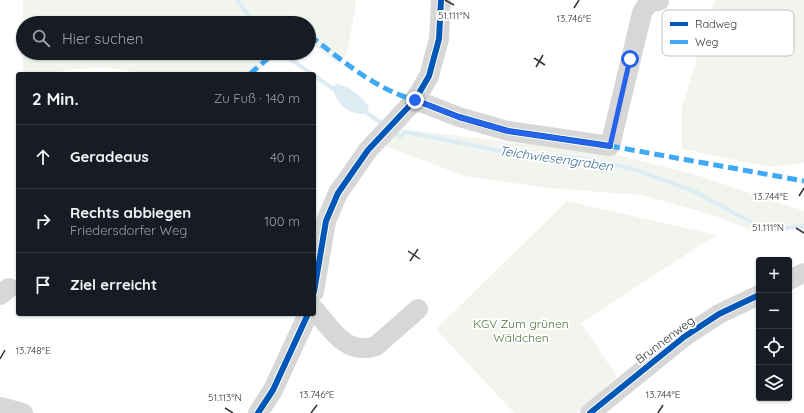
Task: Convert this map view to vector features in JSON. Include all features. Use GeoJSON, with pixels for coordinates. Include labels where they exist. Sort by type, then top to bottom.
{"type":"FeatureCollection","features":[{"type":"Feature","properties":{"kind":"street"},"geometry":{"type":"LineString","coordinates":[[316,280],[326,221],[338,192],[368,150],[415,100],[429,76],[439,39],[441,0]]}},
{"type":"Feature","properties":{"kind":"street"},"geometry":{"type":"LineString","coordinates":[[415,100],[459,117],[508,131],[610,146],[642,12],[648,4],[659,1]]}},
{"type":"Feature","properties":{"kind":"street"},"geometry":{"type":"LineString","coordinates":[[792,279],[804,273]]}},
{"type":"Feature","properties":{"kind":"street","name":"Brunnenweg"},"geometry":{"type":"LineString","coordinates":[[590,413],[684,337],[719,314],[756,296]]}},
{"type":"Feature","properties":{"kind":"street"},"geometry":{"type":"LineString","coordinates":[[316,311],[340,340],[349,346],[363,349],[376,346],[418,309]]}},
{"type":"Feature","properties":{"kind":"street"},"geometry":{"type":"LineString","coordinates":[[258,413],[273,390],[301,319]]}},
{"type":"Feature","properties":{"kind":"street"},"geometry":{"type":"LineString","coordinates":[[0,407],[23,413]]}},
{"type":"Feature","properties":{"kind":"green space"},"geometry":{"type":"Polygon","coordinates":[[[23,0],[355,0],[356,4],[347,53],[340,65],[316,46],[316,16],[23,16],[23,0]]]}},
{"type":"Feature","properties":{"kind":"green space"},"geometry":{"type":"Polygon","coordinates":[[[716,0],[804,0],[804,163],[769,167],[682,149],[682,108],[697,56],[794,56],[794,10],[712,10],[716,0]]]}},
{"type":"Feature","properties":{"kind":"green space"},"geometry":{"type":"Polygon","coordinates":[[[23,60],[271,60],[257,72],[131,72],[100,67],[60,72],[23,72],[23,60]]]}},
{"type":"Feature","properties":{"kind":"green space"},"geometry":{"type":"Polygon","coordinates":[[[400,129],[517,143],[598,150],[690,173],[804,211],[804,228],[758,233],[713,215],[641,195],[548,188],[464,176],[383,145],[400,129]]]}},
{"type":"Feature","properties":{"kind":"green space","name":"KGV Zum grünen Wäldchen"},"geometry":{"type":"Polygon","coordinates":[[[567,201],[716,235],[581,323],[617,377],[577,413],[514,413],[436,329],[567,201]]]}},
{"type":"Feature","properties":{"kind":"shaded area"},"geometry":{"type":"Polygon","coordinates":[[[338,84],[359,95],[366,102],[369,106],[366,114],[353,113],[340,103],[332,87],[338,84]]]}},
{"type":"Feature","properties":{"kind":"waterway","name":"Teichwiesengraben"},"geometry":{"type":"LineString","coordinates":[[237,0],[249,16]]}},
{"type":"Feature","properties":{"kind":"waterway","name":"Teichwiesengraben"},"geometry":{"type":"LineString","coordinates":[[292,60],[309,72]]}},
{"type":"Feature","properties":{"kind":"waterway","name":"Teichwiesengraben"},"geometry":{"type":"LineString","coordinates":[[316,77],[335,90]]}},
{"type":"Feature","properties":{"kind":"waterway","name":"Teichwiesengraben"},"geometry":{"type":"LineString","coordinates":[[363,110],[384,125]]}},
{"type":"Feature","properties":{"kind":"waterway","name":"Teichwiesengraben"},"geometry":{"type":"LineString","coordinates":[[395,133],[400,137],[406,132],[501,151],[578,158],[611,164],[636,170],[696,192],[758,226],[772,230],[804,226]]}},
{"type":"Feature","properties":{"kind":"marked path"},"geometry":{"type":"LineString","coordinates":[[316,40],[349,66],[374,82],[415,100]]}},
{"type":"Feature","properties":{"kind":"marked path"},"geometry":{"type":"LineString","coordinates":[[252,72],[266,60]]}},
{"type":"Feature","properties":{"kind":"marked path"},"geometry":{"type":"LineString","coordinates":[[610,146],[804,181]]}},
{"type":"Feature","properties":{"kind":"cycle path"},"geometry":{"type":"LineString","coordinates":[[316,280],[326,221],[338,193],[368,150],[415,100],[429,76],[439,39],[441,0]]}},
{"type":"Feature","properties":{"kind":"cycle path"},"geometry":{"type":"LineString","coordinates":[[415,100],[459,117],[508,131],[610,146]]}},
{"type":"Feature","properties":{"kind":"cycle path"},"geometry":{"type":"LineString","coordinates":[[590,413],[684,337],[719,314],[756,296]]}},
{"type":"Feature","properties":{"kind":"cycle path"},"geometry":{"type":"LineString","coordinates":[[258,413],[273,390],[307,316]]}},
{"type":"Feature","properties":{"kind":"route"},"geometry":{"type":"LineString","coordinates":[[415,100],[459,117],[508,131],[610,146],[630,59]]}}]}
